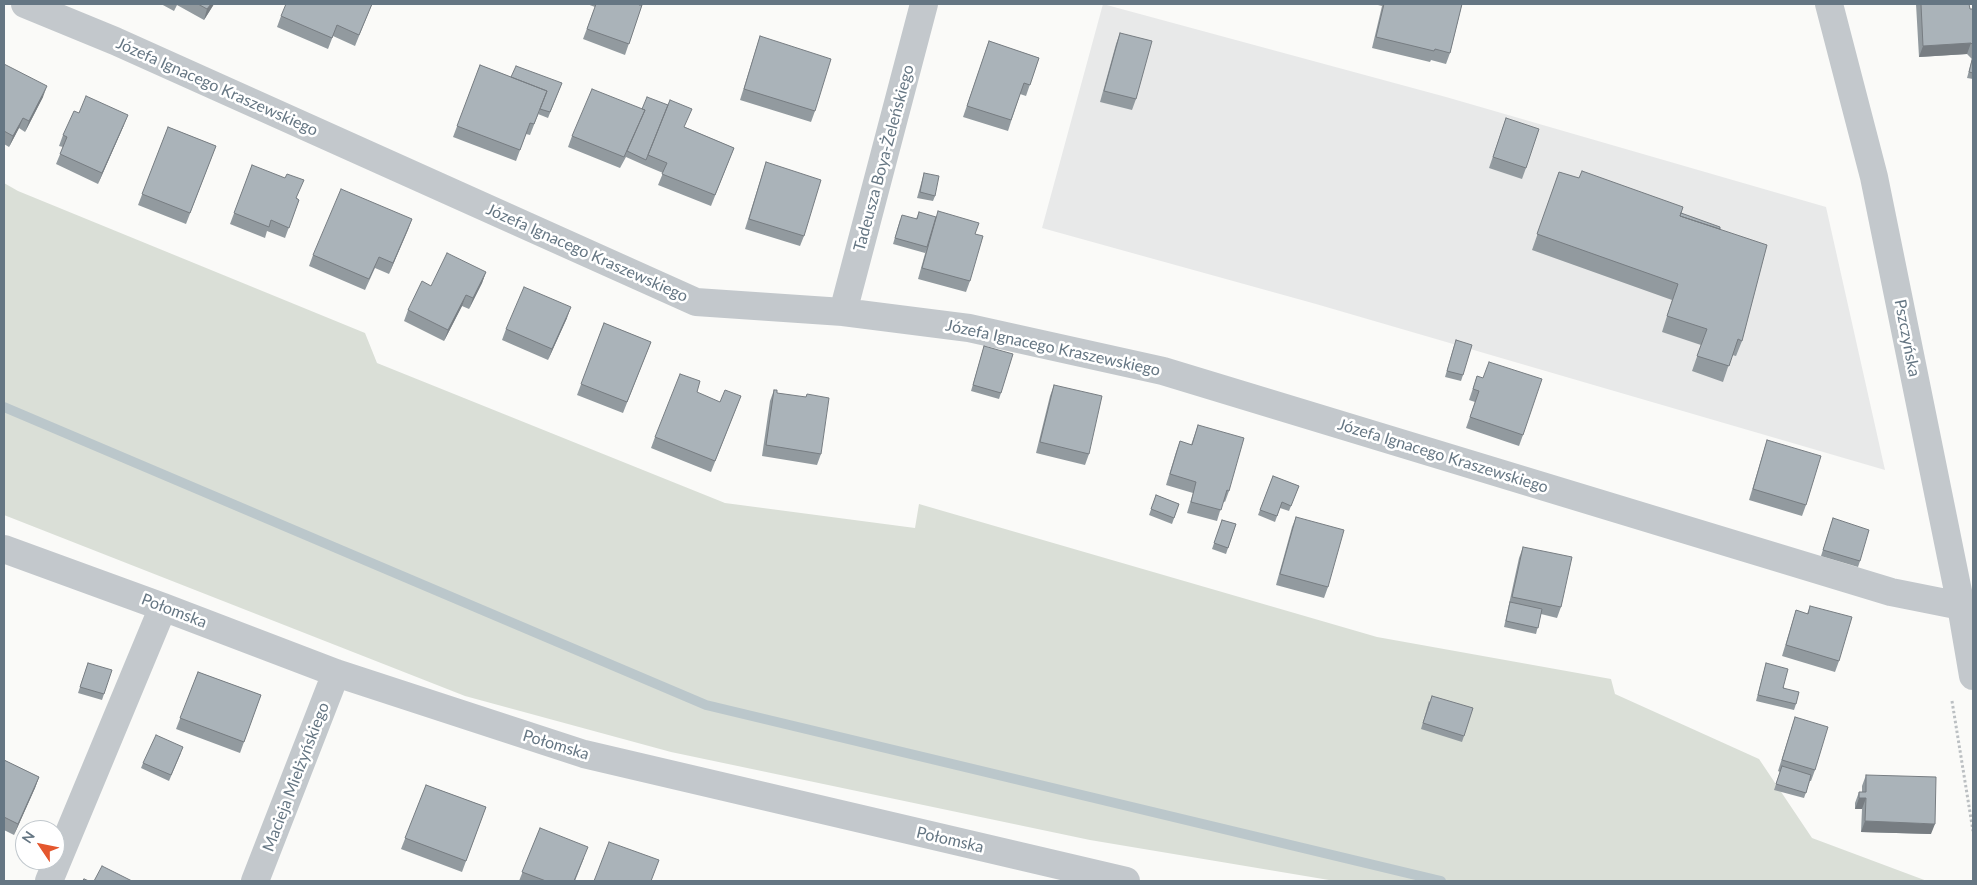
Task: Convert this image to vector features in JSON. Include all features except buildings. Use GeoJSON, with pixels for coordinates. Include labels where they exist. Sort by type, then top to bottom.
{"type":"FeatureCollection","features":[{"type":"Feature","properties":{"kind":"street","name":"Józefa Ignacego Kraszewskiego"},"geometry":{"type":"LineString","coordinates":[[25,4],[115,41],[696,302],[843,312],[970,328],[1163,371],[1891,592],[1961,606]]}},
{"type":"Feature","properties":{"kind":"street","name":"Tadeusza Boya-Żeleńskiego"},"geometry":{"type":"LineString","coordinates":[[843,312],[924,4]]}},
{"type":"Feature","properties":{"kind":"street","name":"Pszczyńska"},"geometry":{"type":"LineString","coordinates":[[1829,4],[1874,177],[1961,606],[1973,676]]}},
{"type":"Feature","properties":{"kind":"street","name":"Połomska"},"geometry":{"type":"LineString","coordinates":[[4,549],[336,673],[584,754],[1121,881]]}},
{"type":"Feature","properties":{"kind":"street"},"geometry":{"type":"LineString","coordinates":[[49,881],[163,607]]}},
{"type":"Feature","properties":{"kind":"street","name":"Macieja Mielżyńskiego"},"geometry":{"type":"LineString","coordinates":[[255,881],[336,673]]}},
{"type":"Feature","properties":{"kind":"path"},"geometry":{"type":"LineString","coordinates":[[1952,697],[1973,831]]}},
{"type":"Feature","properties":{"kind":"shaded area"},"geometry":{"type":"Polygon","coordinates":[[[1103,4],[1446,97],[1826,207],[1885,470],[1316,304],[1042,228],[1103,4]]]}},
{"type":"Feature","properties":{"kind":"shaded area"},"geometry":{"type":"Polygon","coordinates":[[[4,183],[18,191],[365,333],[377,363],[725,503],[915,528],[919,504],[1377,637],[1611,679],[1615,694],[1759,759],[1812,838],[1927,881],[1335,881],[1090,840],[671,752],[465,696],[4,515],[4,183]]]}},
{"type":"Feature","properties":{"kind":"waterway"},"geometry":{"type":"LineString","coordinates":[[4,407],[706,705],[1441,881]]}}]}
